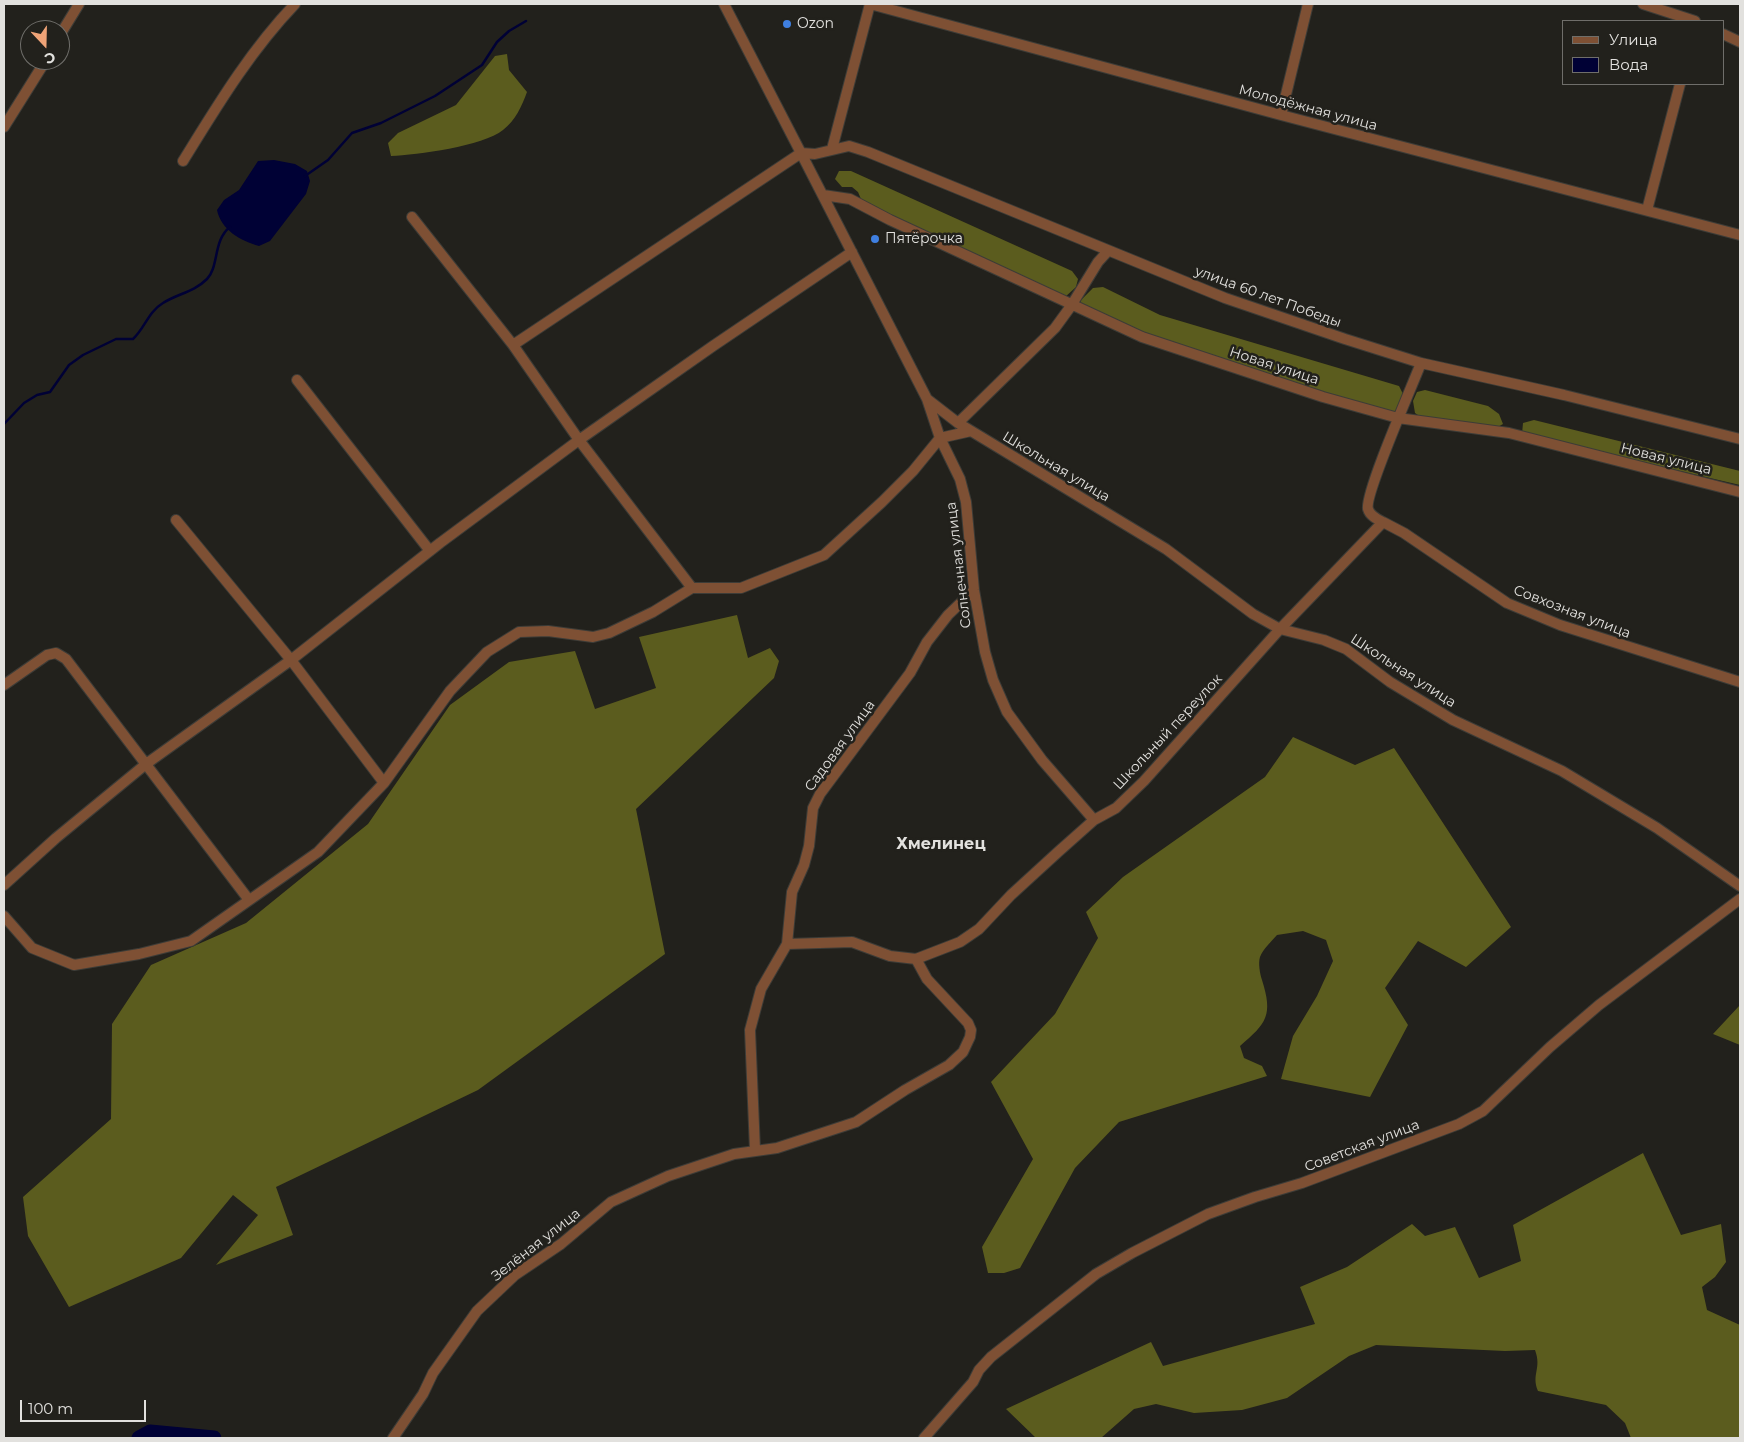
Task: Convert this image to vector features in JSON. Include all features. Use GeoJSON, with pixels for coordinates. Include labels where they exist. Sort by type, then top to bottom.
{"type":"FeatureCollection","features":[{"type":"Feature","properties":{"kind":"street"},"geometry":{"type":"LineString","coordinates":[[70,20],[79,4]]}},
{"type":"Feature","properties":{"kind":"street"},"geometry":{"type":"LineString","coordinates":[[183,160],[238,72],[263,39],[295,4]]}},
{"type":"Feature","properties":{"kind":"street","name":"Солнечная улица"},"geometry":{"type":"LineString","coordinates":[[724,4],[927,399],[940,438],[960,479],[966,502],[974,590],[984,652],[993,680],[1007,712],[1042,760],[1094,820]]}},
{"type":"Feature","properties":{"kind":"street"},"geometry":{"type":"LineString","coordinates":[[832,149],[870,4]]}},
{"type":"Feature","properties":{"kind":"street","name":"Молодёжная улица"},"geometry":{"type":"LineString","coordinates":[[870,4],[1281,115],[1740,235]]}},
{"type":"Feature","properties":{"kind":"street"},"geometry":{"type":"LineString","coordinates":[[1281,115],[1308,4]]}},
{"type":"Feature","properties":{"kind":"street"},"geometry":{"type":"LineString","coordinates":[[1643,4],[1692,20]]}},
{"type":"Feature","properties":{"kind":"street"},"geometry":{"type":"LineString","coordinates":[[1724,34],[1740,42]]}},
{"type":"Feature","properties":{"kind":"street"},"geometry":{"type":"LineString","coordinates":[[4,127],[40,70]]}},
{"type":"Feature","properties":{"kind":"street"},"geometry":{"type":"LineString","coordinates":[[1647,210],[1680,85]]}},
{"type":"Feature","properties":{"kind":"street","name":"улица 60 лет Победы"},"geometry":{"type":"LineString","coordinates":[[802,153],[815,154],[849,146],[868,152],[1225,298],[1421,363],[1564,395],[1740,439]]}},
{"type":"Feature","properties":{"kind":"street"},"geometry":{"type":"LineString","coordinates":[[513,345],[802,153]]}},
{"type":"Feature","properties":{"kind":"street","name":"Новая улица"},"geometry":{"type":"LineString","coordinates":[[823,195],[850,198],[890,220],[1142,337],[1323,397],[1398,418],[1509,433],[1740,492]]}},
{"type":"Feature","properties":{"kind":"street"},"geometry":{"type":"LineString","coordinates":[[412,216],[513,345],[579,440],[692,588]]}},
{"type":"Feature","properties":{"kind":"street"},"geometry":{"type":"LineString","coordinates":[[958,423],[1055,328],[1072,306],[1098,262],[1108,251]]}},
{"type":"Feature","properties":{"kind":"street"},"geometry":{"type":"LineString","coordinates":[[4,885],[56,838],[146,764],[291,660],[430,551],[579,440],[852,252]]}},
{"type":"Feature","properties":{"kind":"street"},"geometry":{"type":"LineString","coordinates":[[1383,522],[1372,515],[1368,505],[1398,418],[1421,363]]}},
{"type":"Feature","properties":{"kind":"street"},"geometry":{"type":"LineString","coordinates":[[297,380],[430,551]]}},
{"type":"Feature","properties":{"kind":"street","name":"Школьная улица"},"geometry":{"type":"LineString","coordinates":[[927,399],[958,423],[1166,549],[1253,614],[1280,629],[1324,640],[1346,649],[1390,682],[1453,720],[1562,771],[1657,828],[1740,886]]}},
{"type":"Feature","properties":{"kind":"street"},"geometry":{"type":"LineString","coordinates":[[4,916],[32,948],[74,965],[139,954],[191,941],[318,852],[384,783],[450,691],[487,652],[519,632],[548,632],[593,637],[609,633],[652,612],[692,588],[741,588],[824,555],[913,471],[940,438],[971,431]]}},
{"type":"Feature","properties":{"kind":"street"},"geometry":{"type":"LineString","coordinates":[[176,520],[291,660],[384,783]]}},
{"type":"Feature","properties":{"kind":"street","name":"Школьный переулок"},"geometry":{"type":"LineString","coordinates":[[787,944],[852,942],[890,956],[916,959],[960,942],[979,929],[1011,895],[1094,820],[1116,808],[1144,781],[1280,629],[1383,522]]}},
{"type":"Feature","properties":{"kind":"street","name":"Совхозная улица"},"geometry":{"type":"LineString","coordinates":[[1383,522],[1507,603],[1578,631],[1740,682]]}},
{"type":"Feature","properties":{"kind":"street","name":"Садовая улица"},"geometry":{"type":"LineString","coordinates":[[787,944],[792,892],[804,865],[809,846],[813,808],[820,794],[904,681],[927,642],[948,615],[974,590]]}},
{"type":"Feature","properties":{"kind":"street"},"geometry":{"type":"LineString","coordinates":[[4,685],[47,656],[56,653],[66,659],[249,900]]}},
{"type":"Feature","properties":{"kind":"street","name":"Советская улица"},"geometry":{"type":"LineString","coordinates":[[924,1438],[973,1382],[979,1370],[991,1357],[1096,1274],[1132,1253],[1208,1214],[1339,1169],[1459,1124],[1483,1111],[1550,1047],[1599,1005],[1740,899]]}},
{"type":"Feature","properties":{"kind":"street"},"geometry":{"type":"LineString","coordinates":[[755,1150],[750,1030],[761,989],[787,944]]}},
{"type":"Feature","properties":{"kind":"street","name":"Зелёная улица"},"geometry":{"type":"LineString","coordinates":[[393,1438],[423,1394],[433,1373],[477,1311],[516,1275],[561,1244],[611,1202],[668,1176],[734,1154],[777,1148],[856,1122],[905,1090],[949,1065],[963,1052],[971,1030],[968,1023],[927,978],[916,959]]}},
{"type":"Feature","properties":{"kind":"shaded area"},"geometry":{"type":"Polygon","coordinates":[[[507,54],[509,70],[527,92],[518,113],[503,130],[494,136],[466,145],[433,152],[391,156],[388,143],[398,133],[456,105],[495,56],[507,54]]]}},
{"type":"Feature","properties":{"kind":"shaded area"},"geometry":{"type":"Polygon","coordinates":[[[839,171],[851,171],[1072,271],[1078,279],[1076,287],[1064,298],[863,204],[858,192],[852,187],[842,187],[835,179],[839,171]]]}},
{"type":"Feature","properties":{"kind":"shaded area"},"geometry":{"type":"Polygon","coordinates":[[[1103,287],[1160,315],[1399,386],[1403,394],[1398,408],[1393,414],[1146,337],[1080,306],[1081,300],[1093,288],[1103,287]]]}},
{"type":"Feature","properties":{"kind":"shaded area"},"geometry":{"type":"Polygon","coordinates":[[[1425,390],[1488,406],[1499,414],[1503,424],[1496,428],[1422,418],[1415,413],[1413,401],[1417,392],[1425,390]]]}},
{"type":"Feature","properties":{"kind":"shaded area"},"geometry":{"type":"Polygon","coordinates":[[[1534,420],[1740,471],[1740,485],[1522,434],[1523,423],[1534,420]]]}},
{"type":"Feature","properties":{"kind":"shaded area"},"geometry":{"type":"Polygon","coordinates":[[[737,615],[748,658],[770,648],[779,661],[774,678],[636,809],[665,954],[478,1090],[276,1187],[293,1235],[216,1265],[258,1215],[233,1195],[181,1258],[69,1307],[28,1236],[23,1197],[111,1119],[112,1024],[151,965],[246,923],[368,824],[450,705],[509,662],[575,651],[595,709],[656,688],[639,637],[737,615]]]}},
{"type":"Feature","properties":{"kind":"shaded area"},"geometry":{"type":"Polygon","coordinates":[[[1293,737],[1355,765],[1394,748],[1511,927],[1466,967],[1418,941],[1385,988],[1408,1025],[1370,1097],[1281,1079],[1293,1036],[1317,996],[1333,961],[1326,940],[1303,931],[1277,935],[1263,951],[1259,959],[1267,1002],[1265,1018],[1256,1031],[1240,1046],[1244,1058],[1262,1066],[1267,1076],[1119,1122],[1075,1168],[1020,1268],[1004,1273],[988,1273],[982,1247],[1033,1159],[991,1082],[1055,1014],[1098,938],[1086,912],[1123,877],[1265,777],[1293,737]]]}},
{"type":"Feature","properties":{"kind":"shaded area"},"geometry":{"type":"Polygon","coordinates":[[[1740,1005],[1740,1045],[1713,1034],[1740,1005]]]}},
{"type":"Feature","properties":{"kind":"shaded area"},"geometry":{"type":"Polygon","coordinates":[[[1643,1153],[1681,1235],[1721,1224],[1726,1262],[1715,1277],[1702,1287],[1707,1310],[1740,1325],[1740,1438],[1631,1438],[1625,1423],[1606,1405],[1538,1391],[1536,1385],[1537,1357],[1535,1350],[1505,1351],[1376,1345],[1349,1356],[1287,1398],[1242,1410],[1194,1413],[1156,1404],[1134,1409],[1101,1438],[1036,1438],[1006,1409],[1151,1342],[1163,1366],[1315,1324],[1300,1287],[1347,1267],[1412,1224],[1425,1236],[1455,1227],[1479,1278],[1521,1261],[1513,1225],[1643,1153]]]}},
{"type":"Feature","properties":{"kind":"shaded area"},"geometry":{"type":"Polygon","coordinates":[[[196,1431],[216,1438],[155,1438],[196,1431]]]}},
{"type":"Feature","properties":{"kind":"water"},"geometry":{"type":"Polygon","coordinates":[[[274,160],[295,164],[307,171],[310,181],[306,194],[270,241],[259,246],[239,238],[227,229],[217,210],[224,200],[239,190],[258,161],[274,160]]]}},
{"type":"Feature","properties":{"kind":"waterway"},"geometry":{"type":"LineString","coordinates":[[305,176],[328,160],[352,133],[381,123],[435,96],[482,65],[497,42],[509,31],[526,21]]}},
{"type":"Feature","properties":{"kind":"waterway"},"geometry":{"type":"LineString","coordinates":[[4,424],[24,403],[37,395],[50,392],[69,365],[83,355],[116,339],[133,339],[158,307],[168,300],[197,287],[207,279],[211,274],[221,239],[230,227]]}},
{"type":"Feature","properties":{"kind":"waterway"},"geometry":{"type":"LineString","coordinates":[[139,1438],[150,1432],[214,1438]]}},
{"type":"Feature","properties":{"kind":"place","name":"Ozon"},"geometry":{"type":"Point","coordinates":[787,24]}},
{"type":"Feature","properties":{"kind":"place","name":"Пятёрочка"},"geometry":{"type":"Point","coordinates":[875,239]}},
{"type":"Feature","properties":{"kind":"district","name":"Хмелинец"},"geometry":{"type":"Point","coordinates":[941,844]}}]}
